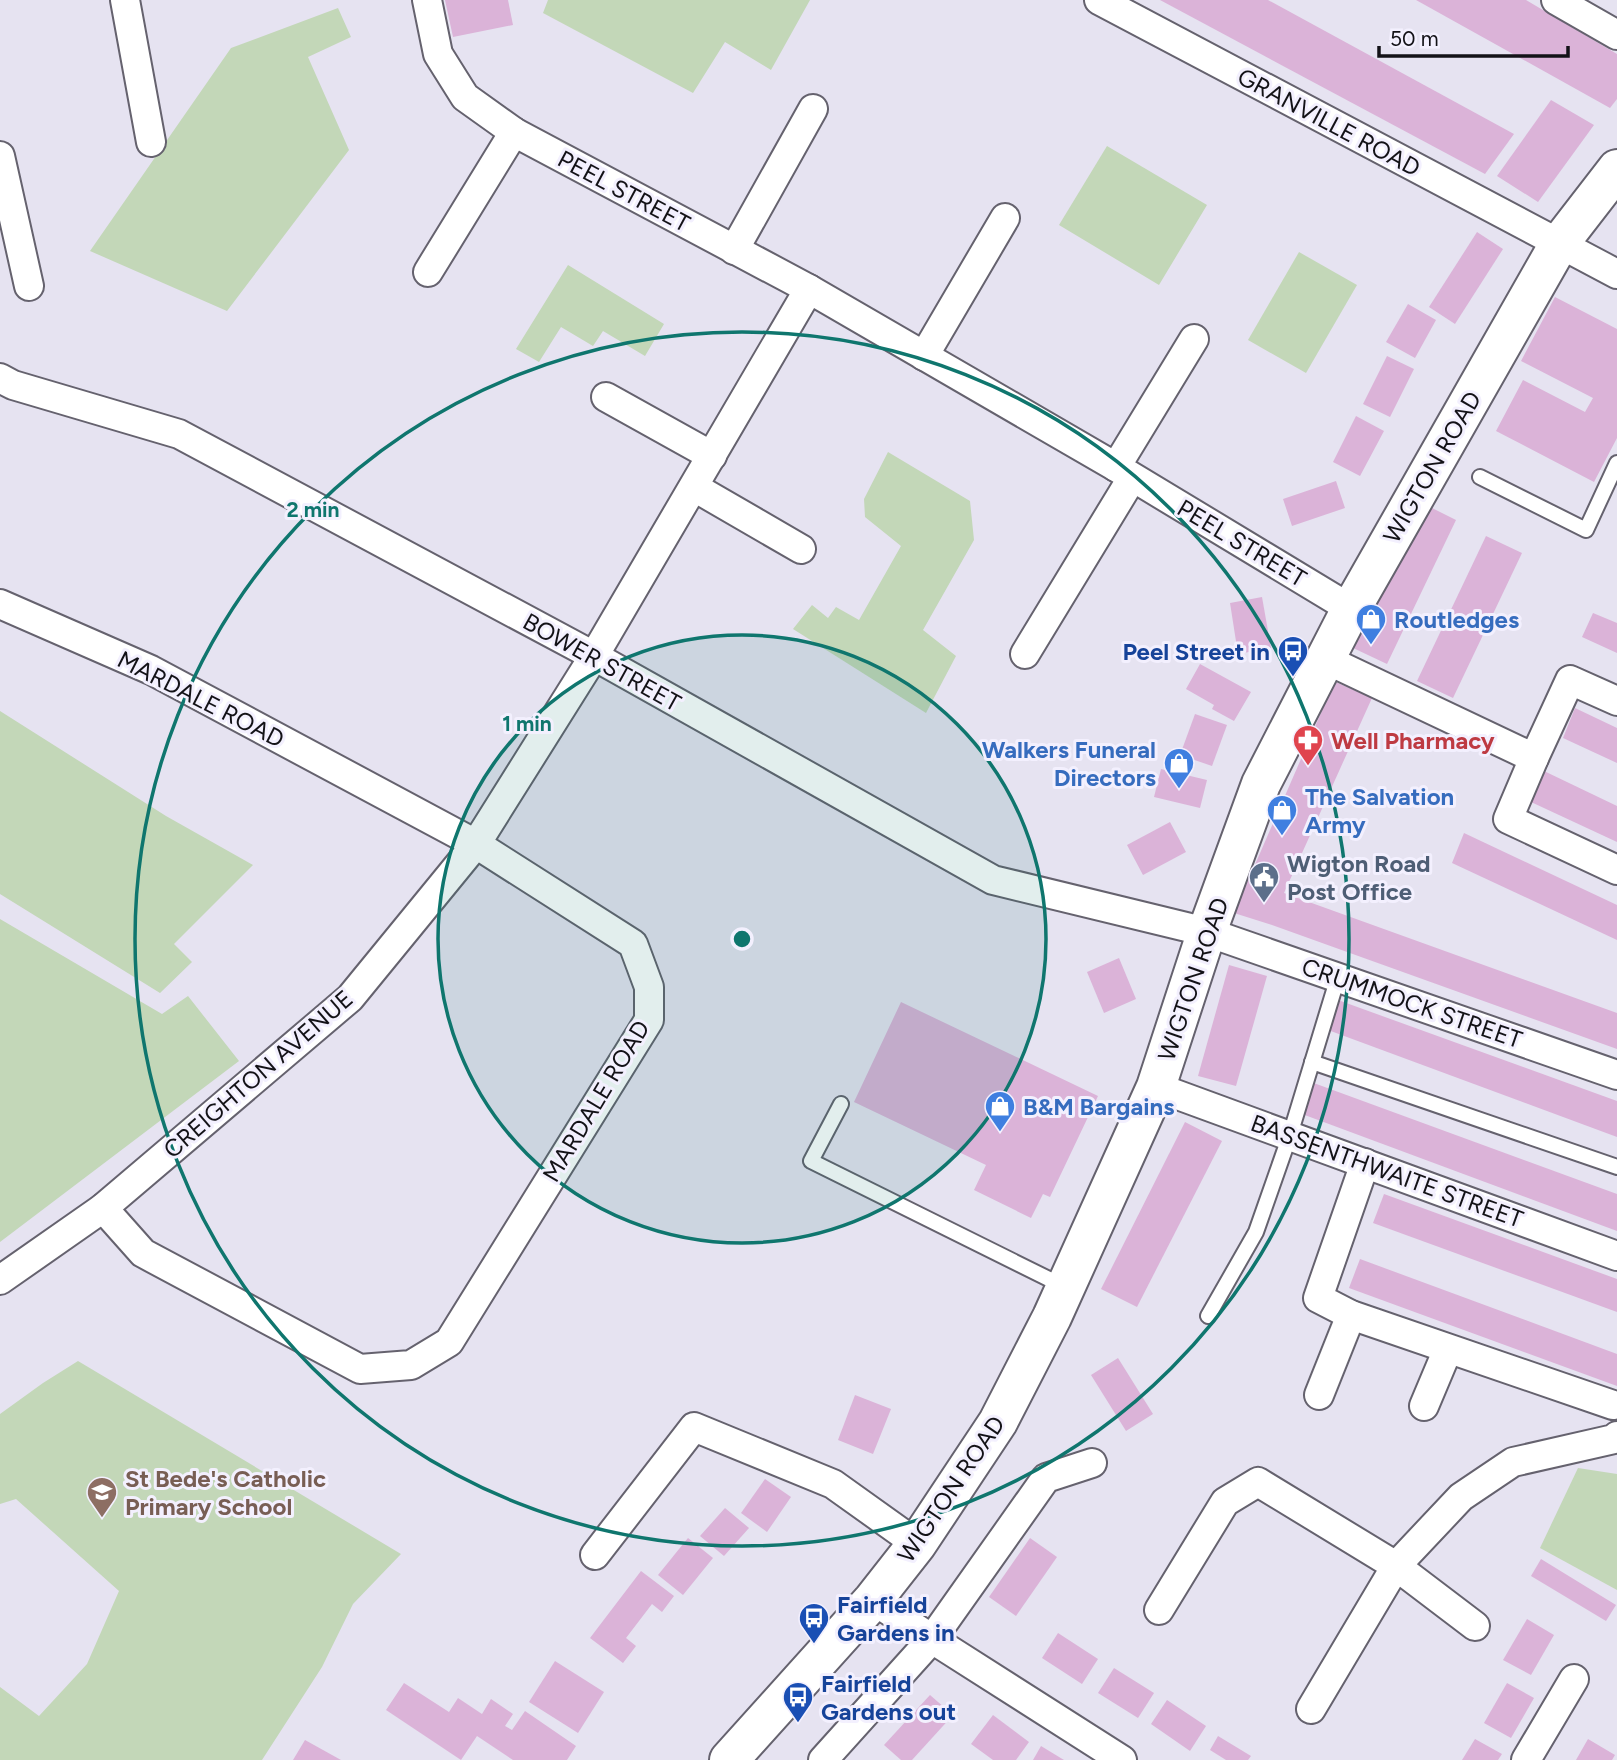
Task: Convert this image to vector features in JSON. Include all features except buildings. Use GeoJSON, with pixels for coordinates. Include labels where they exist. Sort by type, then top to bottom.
{"type":"FeatureCollection","features":[{"type":"Feature","properties":{"kind":"main road","name":"WIGTON ROAD"},"geometry":{"type":"LineString","coordinates":[[729,1760],[873,1600],[917,1544],[998,1422],[1052,1317],[1156,1087],[1261,785],[1351,609],[1559,244],[1617,169]]}},
{"type":"Feature","properties":{"kind":"street"},"geometry":{"type":"LineString","coordinates":[[125,0],[151,142]]}},
{"type":"Feature","properties":{"kind":"street","name":"PEEL STREET"},"geometry":{"type":"LineString","coordinates":[[427,0],[438,54],[466,97],[514,132],[809,289],[1124,472],[1351,609]]}},
{"type":"Feature","properties":{"kind":"street","name":"GRANVILLE ROAD"},"geometry":{"type":"LineString","coordinates":[[1099,0],[1617,274]]}},
{"type":"Feature","properties":{"kind":"street"},"geometry":{"type":"LineString","coordinates":[[1556,0],[1617,35]]}},
{"type":"Feature","properties":{"kind":"street"},"geometry":{"type":"LineString","coordinates":[[734,250],[813,109]]}},
{"type":"Feature","properties":{"kind":"street"},"geometry":{"type":"LineString","coordinates":[[428,272],[514,132]]}},
{"type":"Feature","properties":{"kind":"street"},"geometry":{"type":"LineString","coordinates":[[0,156],[29,286]]}},
{"type":"Feature","properties":{"kind":"street"},"geometry":{"type":"LineString","coordinates":[[924,356],[1005,218]]}},
{"type":"Feature","properties":{"kind":"street","name":"CREIGHTON AVENUE"},"geometry":{"type":"LineString","coordinates":[[0,1280],[103,1208],[350,998],[476,844],[594,656],[809,289]]}},
{"type":"Feature","properties":{"kind":"street"},"geometry":{"type":"LineString","coordinates":[[1025,654],[1194,339]]}},
{"type":"Feature","properties":{"kind":"street","name":"BOWER STREET"},"geometry":{"type":"LineString","coordinates":[[0,379],[179,434],[594,656],[993,880],[1208,932]]}},
{"type":"Feature","properties":{"kind":"street"},"geometry":{"type":"LineString","coordinates":[[606,397],[712,456]]}},
{"type":"Feature","properties":{"kind":"street"},"geometry":{"type":"LineString","coordinates":[[694,486],[802,549]]}},
{"type":"Feature","properties":{"kind":"street","name":"MARDALE ROAD"},"geometry":{"type":"LineString","coordinates":[[0,604],[151,670],[476,844],[633,944],[649,987],[649,1020],[449,1342],[411,1365],[360,1369],[144,1253],[103,1208]]}},
{"type":"Feature","properties":{"kind":"street"},"geometry":{"type":"LineString","coordinates":[[1325,659],[1534,758]]}},
{"type":"Feature","properties":{"kind":"street"},"geometry":{"type":"LineString","coordinates":[[1617,701],[1570,680],[1508,819],[1617,870]]}},
{"type":"Feature","properties":{"kind":"street","name":"CRUMMOCK STREET"},"geometry":{"type":"LineString","coordinates":[[1208,932],[1617,1075]]}},
{"type":"Feature","properties":{"kind":"street","name":"BASSENTHWAITE STREET"},"geometry":{"type":"LineString","coordinates":[[1156,1087],[1617,1256]]}},
{"type":"Feature","properties":{"kind":"street"},"geometry":{"type":"LineString","coordinates":[[1365,1163],[1318,1298],[1352,1315],[1613,1405]]}},
{"type":"Feature","properties":{"kind":"street"},"geometry":{"type":"LineString","coordinates":[[1320,1395],[1352,1315]]}},
{"type":"Feature","properties":{"kind":"street"},"geometry":{"type":"LineString","coordinates":[[1424,1406],[1448,1349]]}},
{"type":"Feature","properties":{"kind":"street"},"geometry":{"type":"LineString","coordinates":[[595,1555],[694,1427],[833,1483],[917,1544]]}},
{"type":"Feature","properties":{"kind":"street"},"geometry":{"type":"LineString","coordinates":[[1311,1709],[1396,1566],[1461,1497],[1513,1462],[1614,1439],[1617,1436]]}},
{"type":"Feature","properties":{"kind":"street"},"geometry":{"type":"LineString","coordinates":[[822,1760],[932,1639],[1046,1478],[1092,1463]]}},
{"type":"Feature","properties":{"kind":"street"},"geometry":{"type":"LineString","coordinates":[[1159,1610],[1225,1502],[1258,1482],[1396,1566],[1475,1626]]}},
{"type":"Feature","properties":{"kind":"street"},"geometry":{"type":"LineString","coordinates":[[873,1600],[1122,1760]]}},
{"type":"Feature","properties":{"kind":"street"},"geometry":{"type":"LineString","coordinates":[[1526,1760],[1574,1679]]}},
{"type":"Feature","properties":{"kind":"lane"},"geometry":{"type":"LineString","coordinates":[[1480,477],[1586,530],[1617,463]]}},
{"type":"Feature","properties":{"kind":"lane"},"geometry":{"type":"LineString","coordinates":[[1208,1316],[1256,1232],[1290,1135],[1338,977]]}},
{"type":"Feature","properties":{"kind":"lane"},"geometry":{"type":"LineString","coordinates":[[1312,1062],[1617,1167]]}},
{"type":"Feature","properties":{"kind":"lane"},"geometry":{"type":"LineString","coordinates":[[841,1104],[811,1161],[1065,1287]]}},
{"type":"Feature","properties":{"kind":"green space"},"geometry":{"type":"Polygon","coordinates":[[[548,0],[810,0],[771,70],[725,42],[693,93],[543,13],[548,0]]]}},
{"type":"Feature","properties":{"kind":"green space"},"geometry":{"type":"Polygon","coordinates":[[[338,8],[351,37],[308,57],[349,150],[227,311],[90,251],[231,48],[338,8]]]}},
{"type":"Feature","properties":{"kind":"green space"},"geometry":{"type":"Polygon","coordinates":[[[1107,146],[1207,205],[1159,285],[1059,225],[1107,146]]]}},
{"type":"Feature","properties":{"kind":"green space"},"geometry":{"type":"Polygon","coordinates":[[[1299,252],[1357,285],[1306,373],[1248,340],[1299,252]]]}},
{"type":"Feature","properties":{"kind":"green space"},"geometry":{"type":"Polygon","coordinates":[[[568,265],[664,324],[645,356],[603,331],[593,346],[561,327],[539,362],[516,349],[568,265]]]}},
{"type":"Feature","properties":{"kind":"green space"},"geometry":{"type":"Polygon","coordinates":[[[888,452],[970,501],[974,540],[923,630],[956,656],[926,713],[793,629],[812,605],[828,618],[836,607],[859,620],[901,546],[865,517],[864,499],[888,452]]]}},
{"type":"Feature","properties":{"kind":"green space"},"geometry":{"type":"Polygon","coordinates":[[[0,711],[166,816],[253,865],[174,944],[192,962],[160,993],[0,894],[0,711]]]}},
{"type":"Feature","properties":{"kind":"green space"},"geometry":{"type":"Polygon","coordinates":[[[0,919],[162,1014],[188,996],[239,1061],[0,1242],[0,919]]]}},
{"type":"Feature","properties":{"kind":"green space","name":"St Bede's Catholic Primary School"},"geometry":{"type":"Polygon","coordinates":[[[78,1361],[401,1554],[353,1604],[322,1667],[262,1760],[0,1760],[0,1687],[39,1716],[87,1664],[119,1591],[16,1499],[0,1504],[0,1414],[78,1361]]]}},
{"type":"Feature","properties":{"kind":"green space"},"geometry":{"type":"Polygon","coordinates":[[[1578,1468],[1617,1474],[1617,1590],[1540,1548],[1578,1468]]]}},
{"type":"Feature","properties":{"kind":"place","name":"Routledges"},"geometry":{"type":"Point","coordinates":[1371,646]}},
{"type":"Feature","properties":{"kind":"place","name":"Peel Street in"},"geometry":{"type":"Point","coordinates":[1293,678]}},
{"type":"Feature","properties":{"kind":"place","name":"Well Pharmacy"},"geometry":{"type":"Point","coordinates":[1308,767]}},
{"type":"Feature","properties":{"kind":"place","name":"Walkers Funeral Directors"},"geometry":{"type":"Point","coordinates":[1179,790]}},
{"type":"Feature","properties":{"kind":"place","name":"The Salvation Army"},"geometry":{"type":"Point","coordinates":[1282,837]}},
{"type":"Feature","properties":{"kind":"place","name":"Wigton Road Post Office"},"geometry":{"type":"Point","coordinates":[1264,904]}},
{"type":"Feature","properties":{"kind":"place","name":"B&M Bargains"},"geometry":{"type":"Point","coordinates":[1000,1133]}},
{"type":"Feature","properties":{"kind":"place","name":"St Bede's Catholic Primary School"},"geometry":{"type":"Point","coordinates":[102,1519]}},
{"type":"Feature","properties":{"kind":"place","name":"Fairfield Gardens in"},"geometry":{"type":"Point","coordinates":[814,1645]}},
{"type":"Feature","properties":{"kind":"place","name":"Fairfield Gardens out"},"geometry":{"type":"Point","coordinates":[798,1724]}}]}
